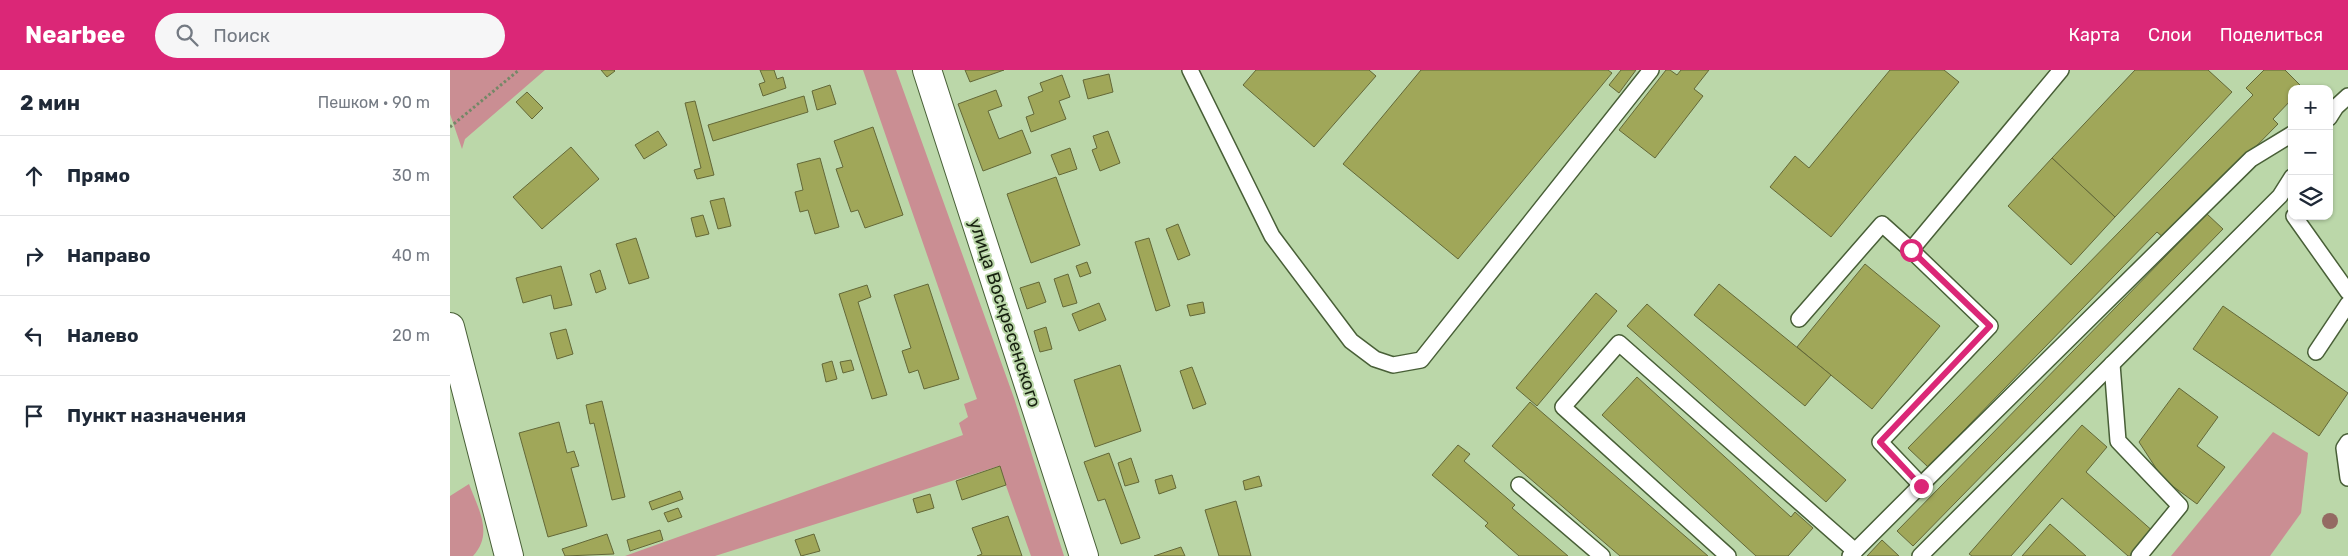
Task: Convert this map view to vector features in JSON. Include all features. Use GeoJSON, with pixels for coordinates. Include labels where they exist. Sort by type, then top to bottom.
{"type":"FeatureCollection","features":[{"type":"Feature","properties":{"kind":"street","name":"улица Воскресенского"},"geometry":{"type":"LineString","coordinates":[[927,70],[1084,556]]}},
{"type":"Feature","properties":{"kind":"street"},"geometry":{"type":"LineString","coordinates":[[450,327],[503,553]]}},
{"type":"Feature","properties":{"kind":"lane"},"geometry":{"type":"LineString","coordinates":[[1190,70],[1272,236],[1351,341],[1375,359],[1393,365],[1421,360],[1650,70]]}},
{"type":"Feature","properties":{"kind":"lane"},"geometry":{"type":"LineString","coordinates":[[1911,250],[2061,70]]}},
{"type":"Feature","properties":{"kind":"lane"},"geometry":{"type":"LineString","coordinates":[[2333,111],[2348,96]]}},
{"type":"Feature","properties":{"kind":"lane"},"geometry":{"type":"LineString","coordinates":[[1728,556],[1563,407],[1619,343],[1852,554],[2251,159],[2288,136]]}},
{"type":"Feature","properties":{"kind":"lane"},"geometry":{"type":"LineString","coordinates":[[1920,556],[2280,196],[2288,183]]}},
{"type":"Feature","properties":{"kind":"lane"},"geometry":{"type":"LineString","coordinates":[[2280,196],[2288,207]]}},
{"type":"Feature","properties":{"kind":"lane"},"geometry":{"type":"LineString","coordinates":[[2297,220],[2348,292]]}},
{"type":"Feature","properties":{"kind":"lane"},"geometry":{"type":"LineString","coordinates":[[1799,319],[1882,224],[1990,326],[1880,442],[1921,486]]}},
{"type":"Feature","properties":{"kind":"lane"},"geometry":{"type":"LineString","coordinates":[[2316,352],[2348,304]]}},
{"type":"Feature","properties":{"kind":"lane"},"geometry":{"type":"LineString","coordinates":[[2112,364],[2118,441],[2180,506],[2139,556]]}},
{"type":"Feature","properties":{"kind":"lane"},"geometry":{"type":"LineString","coordinates":[[2348,442],[2344,448],[2348,478]]}},
{"type":"Feature","properties":{"kind":"lane"},"geometry":{"type":"LineString","coordinates":[[1519,485],[1602,556]]}},
{"type":"Feature","properties":{"kind":"path"},"geometry":{"type":"LineString","coordinates":[[450,126],[519,70]]}},
{"type":"Feature","properties":{"kind":"shaded area"},"geometry":{"type":"Polygon","coordinates":[[[450,70],[545,70],[465,139],[462,149],[450,114],[450,70]]]}},
{"type":"Feature","properties":{"kind":"shaded area"},"geometry":{"type":"Polygon","coordinates":[[[863,70],[896,70],[1014,398],[1064,556],[1031,556],[999,466],[715,556],[625,556],[963,435],[959,423],[968,417],[964,404],[977,399],[863,70]]]}},
{"type":"Feature","properties":{"kind":"shaded area"},"geometry":{"type":"Polygon","coordinates":[[[2273,432],[2308,453],[2301,513],[2270,556],[2171,556],[2273,432]]]}},
{"type":"Feature","properties":{"kind":"shaded area"},"geometry":{"type":"Polygon","coordinates":[[[469,484],[480,512],[483,530],[482,539],[479,548],[473,556],[450,556],[450,496],[469,484]]]}},
{"type":"Feature","properties":{"kind":"building"},"geometry":{"type":"Polygon","coordinates":[[[601,70],[614,70],[615,71],[607,77],[601,70]]]}},
{"type":"Feature","properties":{"kind":"building"},"geometry":{"type":"Polygon","coordinates":[[[760,70],[774,70],[777,79],[783,77],[786,88],[763,96],[759,84],[765,82],[760,70]]]}},
{"type":"Feature","properties":{"kind":"building"},"geometry":{"type":"Polygon","coordinates":[[[965,70],[1004,70],[970,82],[965,70]]]}},
{"type":"Feature","properties":{"kind":"building"},"geometry":{"type":"Polygon","coordinates":[[[1256,70],[1369,70],[1376,76],[1314,147],[1243,85],[1256,70]]]}},
{"type":"Feature","properties":{"kind":"building"},"geometry":{"type":"Polygon","coordinates":[[[1421,70],[1608,70],[1612,73],[1458,259],[1343,164],[1421,70]]]}},
{"type":"Feature","properties":{"kind":"building"},"geometry":{"type":"Polygon","coordinates":[[[1621,70],[1636,70],[1619,93],[1609,85],[1621,70]]]}},
{"type":"Feature","properties":{"kind":"building"},"geometry":{"type":"Polygon","coordinates":[[[1666,70],[1670,70],[1677,75],[1681,70],[1709,70],[1694,89],[1703,96],[1655,158],[1619,130],[1666,70]]]}},
{"type":"Feature","properties":{"kind":"building"},"geometry":{"type":"Polygon","coordinates":[[[1890,70],[1944,70],[1959,82],[1831,237],[1770,187],[1795,156],[1809,168],[1890,70]]]}},
{"type":"Feature","properties":{"kind":"building"},"geometry":{"type":"Polygon","coordinates":[[[2135,70],[2208,70],[2232,92],[2115,217],[2052,158],[2135,70]]]}},
{"type":"Feature","properties":{"kind":"building"},"geometry":{"type":"Polygon","coordinates":[[[2264,70],[2285,70],[2300,85],[2288,85],[2288,103],[2273,119],[2278,124],[2165,239],[2157,232],[1928,467],[1908,448],[2253,95],[2246,88],[2264,70]]]}},
{"type":"Feature","properties":{"kind":"building"},"geometry":{"type":"Polygon","coordinates":[[[1109,74],[1113,92],[1088,99],[1083,80],[1109,74]]]}},
{"type":"Feature","properties":{"kind":"building"},"geometry":{"type":"Polygon","coordinates":[[[1062,75],[1070,97],[1059,101],[1066,119],[1031,132],[1026,117],[1034,114],[1028,97],[1043,91],[1040,83],[1062,75]]]}},
{"type":"Feature","properties":{"kind":"building"},"geometry":{"type":"Polygon","coordinates":[[[830,85],[836,104],[817,110],[812,91],[830,85]]]}},
{"type":"Feature","properties":{"kind":"building"},"geometry":{"type":"Polygon","coordinates":[[[996,90],[1002,106],[988,111],[999,139],[1022,130],[1031,153],[983,171],[958,104],[996,90]]]}},
{"type":"Feature","properties":{"kind":"building"},"geometry":{"type":"Polygon","coordinates":[[[527,92],[543,108],[532,119],[516,102],[527,92]]]}},
{"type":"Feature","properties":{"kind":"building"},"geometry":{"type":"Polygon","coordinates":[[[804,96],[808,112],[713,141],[708,125],[804,96]]]}},
{"type":"Feature","properties":{"kind":"building"},"geometry":{"type":"Polygon","coordinates":[[[695,101],[714,175],[697,179],[694,170],[701,168],[685,103],[695,101]]]}},
{"type":"Feature","properties":{"kind":"building"},"geometry":{"type":"Polygon","coordinates":[[[873,127],[903,215],[865,228],[858,210],[851,212],[836,169],[843,167],[834,141],[873,127]]]}},
{"type":"Feature","properties":{"kind":"building"},"geometry":{"type":"Polygon","coordinates":[[[658,131],[667,145],[644,159],[635,145],[658,131]]]}},
{"type":"Feature","properties":{"kind":"building"},"geometry":{"type":"Polygon","coordinates":[[[1108,131],[1120,163],[1100,171],[1092,150],[1097,148],[1093,136],[1108,131]]]}},
{"type":"Feature","properties":{"kind":"building"},"geometry":{"type":"Polygon","coordinates":[[[571,147],[599,179],[542,229],[513,197],[571,147]]]}},
{"type":"Feature","properties":{"kind":"building"},"geometry":{"type":"Polygon","coordinates":[[[1070,148],[1077,169],[1059,175],[1051,155],[1070,148]]]}},
{"type":"Feature","properties":{"kind":"building"},"geometry":{"type":"Polygon","coordinates":[[[820,158],[839,227],[815,234],[808,210],[800,212],[795,192],[803,190],[797,164],[820,158]]]}},
{"type":"Feature","properties":{"kind":"building"},"geometry":{"type":"Polygon","coordinates":[[[2052,158],[2115,217],[2071,265],[2008,206],[2052,158]]]}},
{"type":"Feature","properties":{"kind":"building"},"geometry":{"type":"Polygon","coordinates":[[[1056,177],[1080,245],[1031,263],[1007,194],[1056,177]]]}},
{"type":"Feature","properties":{"kind":"building"},"geometry":{"type":"Polygon","coordinates":[[[724,198],[731,226],[718,229],[710,201],[724,198]]]}},
{"type":"Feature","properties":{"kind":"building"},"geometry":{"type":"Polygon","coordinates":[[[2207,214],[2223,229],[1913,546],[1897,531],[2207,214]]]}},
{"type":"Feature","properties":{"kind":"building"},"geometry":{"type":"Polygon","coordinates":[[[703,215],[709,234],[696,237],[691,218],[703,215]]]}},
{"type":"Feature","properties":{"kind":"building"},"geometry":{"type":"Polygon","coordinates":[[[1178,224],[1190,255],[1178,260],[1166,229],[1178,224]]]}},
{"type":"Feature","properties":{"kind":"building"},"geometry":{"type":"Polygon","coordinates":[[[636,238],[649,278],[629,284],[616,244],[636,238]]]}},
{"type":"Feature","properties":{"kind":"building"},"geometry":{"type":"Polygon","coordinates":[[[1149,238],[1170,306],[1156,311],[1135,242],[1149,238]]]}},
{"type":"Feature","properties":{"kind":"building"},"geometry":{"type":"Polygon","coordinates":[[[1087,262],[1091,273],[1080,277],[1076,266],[1087,262]]]}},
{"type":"Feature","properties":{"kind":"building"},"geometry":{"type":"Polygon","coordinates":[[[1865,264],[1940,326],[1872,409],[1797,347],[1865,264]]]}},
{"type":"Feature","properties":{"kind":"building"},"geometry":{"type":"Polygon","coordinates":[[[561,266],[572,305],[554,309],[551,295],[523,303],[516,278],[561,266]]]}},
{"type":"Feature","properties":{"kind":"building"},"geometry":{"type":"Polygon","coordinates":[[[600,270],[606,289],[596,293],[590,274],[600,270]]]}},
{"type":"Feature","properties":{"kind":"building"},"geometry":{"type":"Polygon","coordinates":[[[1068,274],[1077,303],[1063,307],[1054,279],[1068,274]]]}},
{"type":"Feature","properties":{"kind":"building"},"geometry":{"type":"Polygon","coordinates":[[[1039,282],[1046,302],[1027,309],[1020,288],[1039,282]]]}},
{"type":"Feature","properties":{"kind":"building"},"geometry":{"type":"Polygon","coordinates":[[[928,284],[959,379],[924,389],[918,370],[909,373],[902,351],[911,348],[894,295],[928,284]]]}},
{"type":"Feature","properties":{"kind":"building"},"geometry":{"type":"Polygon","coordinates":[[[1719,284],[1831,375],[1805,406],[1694,315],[1719,284]]]}},
{"type":"Feature","properties":{"kind":"building"},"geometry":{"type":"Polygon","coordinates":[[[867,285],[871,297],[858,302],[887,395],[872,399],[839,294],[867,285]]]}},
{"type":"Feature","properties":{"kind":"building"},"geometry":{"type":"Polygon","coordinates":[[[1596,293],[1617,311],[1537,406],[1516,388],[1596,293]]]}},
{"type":"Feature","properties":{"kind":"building"},"geometry":{"type":"Polygon","coordinates":[[[1203,302],[1205,313],[1190,316],[1187,305],[1203,302]]]}},
{"type":"Feature","properties":{"kind":"building"},"geometry":{"type":"Polygon","coordinates":[[[1099,303],[1106,320],[1079,331],[1072,314],[1099,303]]]}},
{"type":"Feature","properties":{"kind":"building"},"geometry":{"type":"Polygon","coordinates":[[[1647,304],[1846,480],[1826,502],[1627,326],[1647,304]]]}},
{"type":"Feature","properties":{"kind":"building"},"geometry":{"type":"Polygon","coordinates":[[[2223,306],[2348,393],[2319,436],[2193,349],[2223,306]]]}},
{"type":"Feature","properties":{"kind":"building"},"geometry":{"type":"Polygon","coordinates":[[[1046,327],[1052,349],[1040,352],[1034,331],[1046,327]]]}},
{"type":"Feature","properties":{"kind":"building"},"geometry":{"type":"Polygon","coordinates":[[[566,329],[573,354],[557,359],[550,333],[566,329]]]}},
{"type":"Feature","properties":{"kind":"building"},"geometry":{"type":"Polygon","coordinates":[[[851,360],[854,370],[843,373],[840,362],[851,360]]]}},
{"type":"Feature","properties":{"kind":"building"},"geometry":{"type":"Polygon","coordinates":[[[832,361],[837,379],[826,382],[822,364],[832,361]]]}},
{"type":"Feature","properties":{"kind":"building"},"geometry":{"type":"Polygon","coordinates":[[[1120,365],[1141,431],[1095,447],[1074,380],[1120,365]]]}},
{"type":"Feature","properties":{"kind":"building"},"geometry":{"type":"Polygon","coordinates":[[[1192,367],[1206,404],[1193,409],[1180,371],[1192,367]]]}},
{"type":"Feature","properties":{"kind":"building"},"geometry":{"type":"Polygon","coordinates":[[[1637,377],[1791,517],[1795,512],[1813,528],[1788,556],[1756,556],[1602,415],[1637,377]]]}},
{"type":"Feature","properties":{"kind":"building"},"geometry":{"type":"Polygon","coordinates":[[[2179,388],[2218,417],[2197,446],[2225,467],[2197,504],[2163,479],[2139,442],[2179,388]]]}},
{"type":"Feature","properties":{"kind":"building"},"geometry":{"type":"Polygon","coordinates":[[[602,401],[625,497],[612,500],[594,423],[590,424],[586,405],[602,401]]]}},
{"type":"Feature","properties":{"kind":"building"},"geometry":{"type":"Polygon","coordinates":[[[1530,402],[1708,556],[1620,556],[1492,446],[1530,402]]]}},
{"type":"Feature","properties":{"kind":"building"},"geometry":{"type":"Polygon","coordinates":[[[559,422],[567,453],[574,451],[579,466],[571,468],[587,526],[548,537],[519,433],[559,422]]]}},
{"type":"Feature","properties":{"kind":"building"},"geometry":{"type":"Polygon","coordinates":[[[2082,425],[2107,447],[2086,472],[2155,533],[2135,556],[2128,556],[2062,498],[2011,556],[1972,556],[1969,554],[2082,425]]]}},
{"type":"Feature","properties":{"kind":"building"},"geometry":{"type":"Polygon","coordinates":[[[1458,445],[1470,454],[1464,461],[1515,505],[1512,508],[1568,556],[1519,556],[1485,526],[1488,523],[1432,475],[1458,445]]]}},
{"type":"Feature","properties":{"kind":"building"},"geometry":{"type":"Polygon","coordinates":[[[1109,453],[1140,538],[1121,544],[1105,499],[1098,501],[1084,462],[1109,453]]]}},
{"type":"Feature","properties":{"kind":"building"},"geometry":{"type":"Polygon","coordinates":[[[1131,458],[1139,482],[1125,486],[1118,463],[1131,458]]]}},
{"type":"Feature","properties":{"kind":"building"},"geometry":{"type":"Polygon","coordinates":[[[1000,466],[1006,485],[962,500],[956,481],[1000,466]]]}},
{"type":"Feature","properties":{"kind":"building"},"geometry":{"type":"Polygon","coordinates":[[[1172,475],[1176,488],[1159,494],[1155,480],[1172,475]]]}},
{"type":"Feature","properties":{"kind":"building"},"geometry":{"type":"Polygon","coordinates":[[[1259,476],[1262,486],[1245,490],[1243,481],[1259,476]]]}},
{"type":"Feature","properties":{"kind":"building"},"geometry":{"type":"Polygon","coordinates":[[[680,491],[683,499],[652,510],[649,502],[680,491]]]}},
{"type":"Feature","properties":{"kind":"building"},"geometry":{"type":"Polygon","coordinates":[[[930,494],[934,508],[917,513],[913,499],[930,494]]]}},
{"type":"Feature","properties":{"kind":"building"},"geometry":{"type":"Polygon","coordinates":[[[1236,501],[1251,556],[1219,556],[1205,510],[1236,501]]]}},
{"type":"Feature","properties":{"kind":"building"},"geometry":{"type":"Polygon","coordinates":[[[678,508],[682,517],[668,522],[664,513],[678,508]]]}},
{"type":"Feature","properties":{"kind":"building"},"geometry":{"type":"Polygon","coordinates":[[[1008,516],[1022,556],[977,556],[982,554],[972,528],[1008,516]]]}},
{"type":"Feature","properties":{"kind":"building"},"geometry":{"type":"Polygon","coordinates":[[[2050,524],[2086,556],[2022,556],[2050,524]]]}},
{"type":"Feature","properties":{"kind":"building"},"geometry":{"type":"Polygon","coordinates":[[[660,530],[663,540],[630,551],[627,540],[660,530]]]}},
{"type":"Feature","properties":{"kind":"building"},"geometry":{"type":"Polygon","coordinates":[[[607,534],[614,554],[565,556],[562,549],[607,534]]]}},
{"type":"Feature","properties":{"kind":"building"},"geometry":{"type":"Polygon","coordinates":[[[814,534],[820,551],[801,556],[795,540],[814,534]]]}},
{"type":"Feature","properties":{"kind":"building"},"geometry":{"type":"Polygon","coordinates":[[[1882,540],[1899,556],[1867,556],[1882,540]]]}},
{"type":"Feature","properties":{"kind":"building"},"geometry":{"type":"Polygon","coordinates":[[[1181,547],[1185,556],[1154,556],[1181,547]]]}},
{"type":"Feature","properties":{"kind":"route"},"geometry":{"type":"LineString","coordinates":[[1911,250],[1990,326],[1880,442],[1921,486]]}}]}
